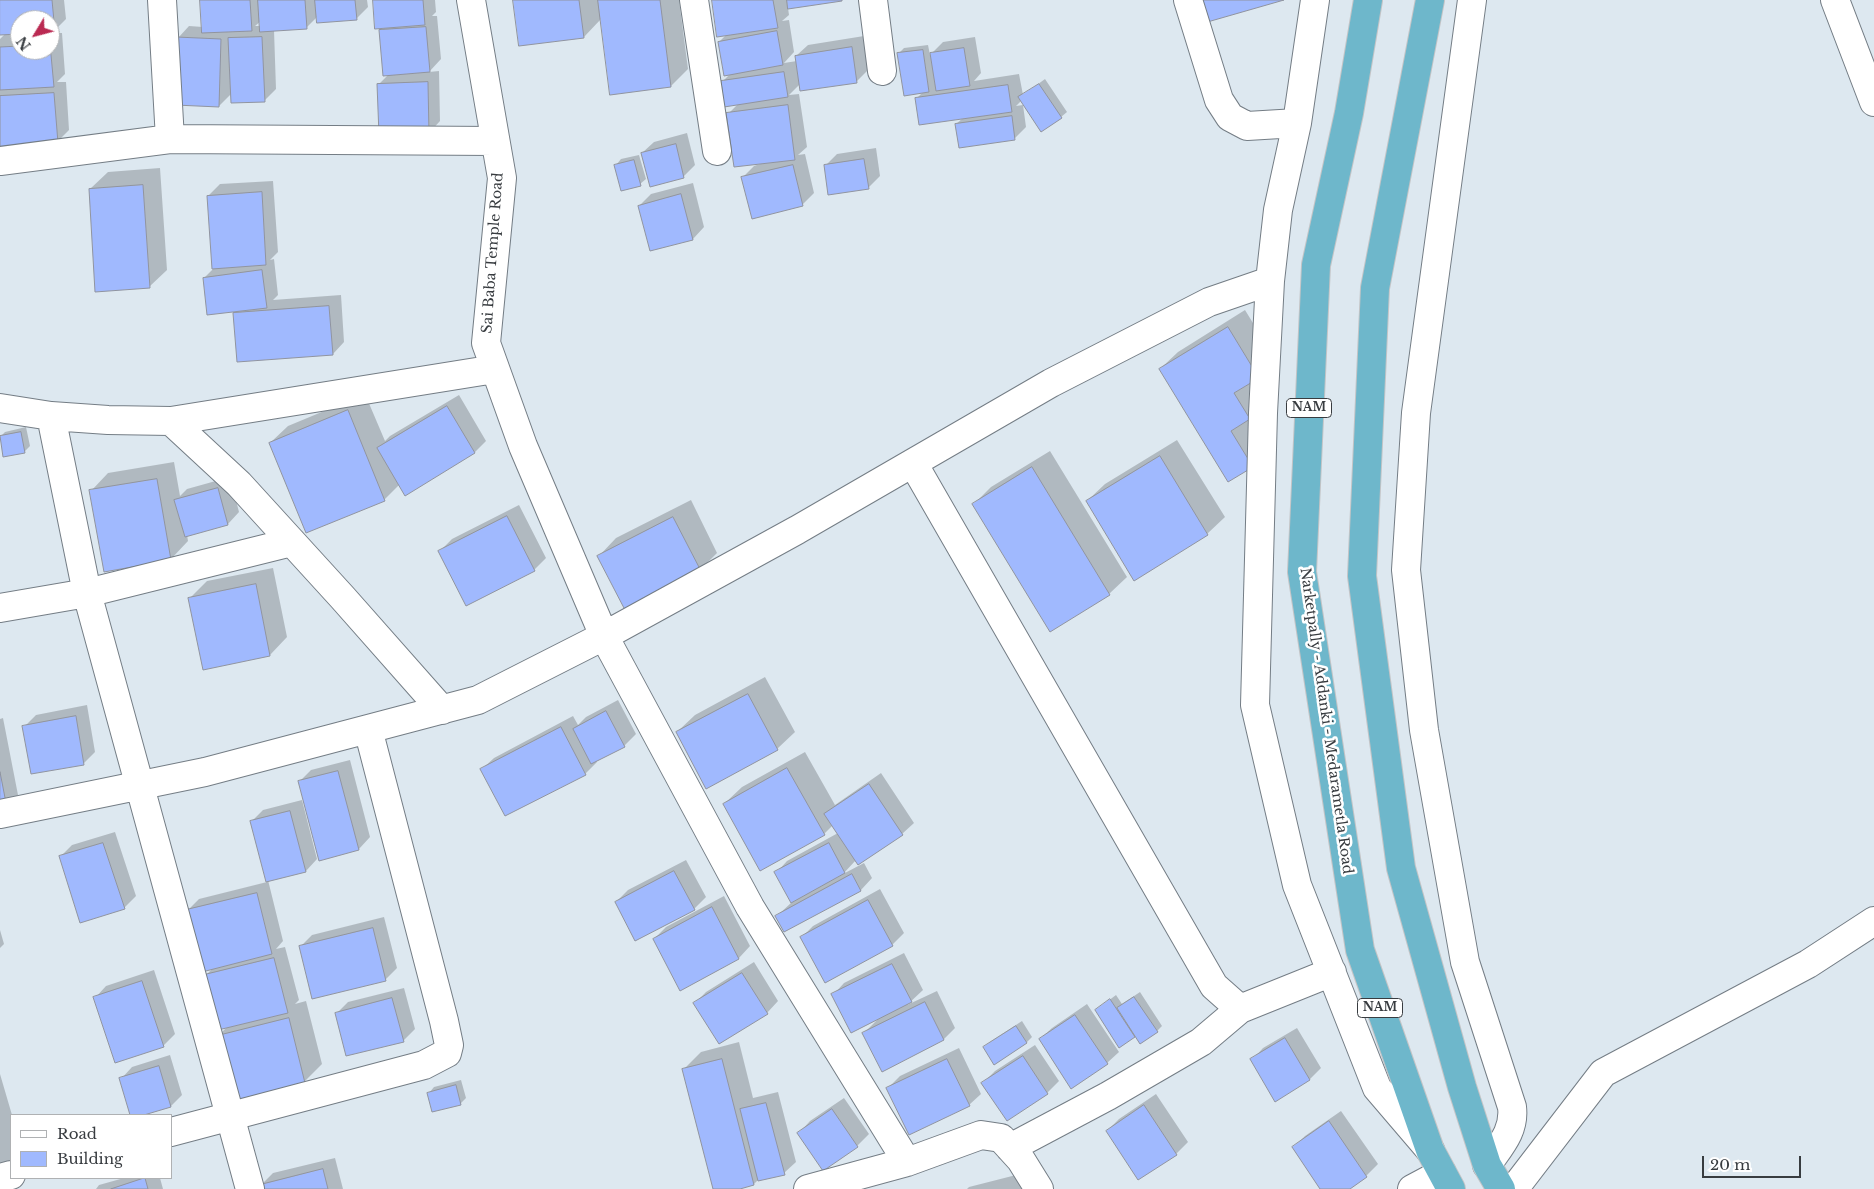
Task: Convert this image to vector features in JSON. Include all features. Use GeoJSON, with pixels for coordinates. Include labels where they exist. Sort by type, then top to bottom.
{"type":"FeatureCollection","features":[{"type":"Feature","properties":{"kind":"highway","name":"Narketpally - Addanki - Medarametla Road"},"geometry":{"type":"LineString","coordinates":[[1368,0],[1349,113],[1316,265],[1302,572],[1360,950],[1441,1171]]}},
{"type":"Feature","properties":{"kind":"highway"},"geometry":{"type":"LineString","coordinates":[[1430,0],[1374,288],[1362,576],[1401,868],[1462,1087],[1487,1164],[1501,1189]]}},
{"type":"Feature","properties":{"kind":"street"},"geometry":{"type":"LineString","coordinates":[[162,0],[170,139]]}},
{"type":"Feature","properties":{"kind":"street","name":"Sai Baba Temple Road"},"geometry":{"type":"LineString","coordinates":[[471,0],[502,178],[486,343],[523,446],[604,636],[750,907],[907,1162]]}},
{"type":"Feature","properties":{"kind":"street"},"geometry":{"type":"LineString","coordinates":[[694,0],[717,151]]}},
{"type":"Feature","properties":{"kind":"street"},"geometry":{"type":"LineString","coordinates":[[873,0],[882,72]]}},
{"type":"Feature","properties":{"kind":"street"},"geometry":{"type":"LineString","coordinates":[[1188,0],[1219,100],[1230,117],[1247,126],[1297,122]]}},
{"type":"Feature","properties":{"kind":"street"},"geometry":{"type":"LineString","coordinates":[[1315,0],[1297,122],[1278,210],[1270,281],[1263,413],[1255,705],[1298,885],[1377,1088],[1441,1171],[1412,1189]]}},
{"type":"Feature","properties":{"kind":"street"},"geometry":{"type":"LineString","coordinates":[[1472,0],[1416,413],[1406,570],[1424,730],[1465,962],[1512,1107],[1513,1118],[1508,1135],[1487,1164]]}},
{"type":"Feature","properties":{"kind":"street"},"geometry":{"type":"LineString","coordinates":[[1835,0],[1874,102]]}},
{"type":"Feature","properties":{"kind":"street"},"geometry":{"type":"LineString","coordinates":[[0,161],[170,139],[495,142]]}},
{"type":"Feature","properties":{"kind":"street"},"geometry":{"type":"LineString","coordinates":[[0,814],[205,772],[478,700],[604,636],[797,530],[1051,382],[1200,306],[1270,281]]}},
{"type":"Feature","properties":{"kind":"street"},"geometry":{"type":"LineString","coordinates":[[0,408],[51,416],[108,420],[171,421],[495,369]]}},
{"type":"Feature","properties":{"kind":"street"},"geometry":{"type":"LineString","coordinates":[[51,416],[87,593],[250,1189]]}},
{"type":"Feature","properties":{"kind":"street"},"geometry":{"type":"LineString","coordinates":[[171,421],[239,484],[442,710]]}},
{"type":"Feature","properties":{"kind":"street"},"geometry":{"type":"LineString","coordinates":[[913,463],[1214,986],[1240,1009]]}},
{"type":"Feature","properties":{"kind":"street"},"geometry":{"type":"LineString","coordinates":[[0,608],[87,593],[292,542]]}},
{"type":"Feature","properties":{"kind":"street"},"geometry":{"type":"LineString","coordinates":[[172,1132],[424,1066],[447,1053],[449,1046],[444,1021],[368,729]]}},
{"type":"Feature","properties":{"kind":"street"},"geometry":{"type":"LineString","coordinates":[[1514,1189],[1603,1073],[1808,964],[1874,921]]}},
{"type":"Feature","properties":{"kind":"street"},"geometry":{"type":"LineString","coordinates":[[1010,1148],[1108,1096],[1200,1042],[1240,1009],[1332,972]]}},
{"type":"Feature","properties":{"kind":"street"},"geometry":{"type":"LineString","coordinates":[[808,1189],[907,1162],[981,1135],[1002,1138],[1021,1160],[1039,1189]]}},
{"type":"Feature","properties":{"kind":"building"},"geometry":{"type":"Polygon","coordinates":[[[0,0],[52,0],[53,10],[10,10],[10,34],[0,35],[0,0]]]}},
{"type":"Feature","properties":{"kind":"building"},"geometry":{"type":"Polygon","coordinates":[[[200,0],[250,0],[252,31],[202,33],[200,0]]]}},
{"type":"Feature","properties":{"kind":"building"},"geometry":{"type":"Polygon","coordinates":[[[258,0],[305,0],[307,29],[260,32],[258,0]]]}},
{"type":"Feature","properties":{"kind":"building"},"geometry":{"type":"Polygon","coordinates":[[[315,0],[355,0],[357,20],[317,23],[315,0]]]}},
{"type":"Feature","properties":{"kind":"building"},"geometry":{"type":"Polygon","coordinates":[[[373,0],[423,0],[425,25],[375,29],[373,0]]]}},
{"type":"Feature","properties":{"kind":"building"},"geometry":{"type":"Polygon","coordinates":[[[513,0],[579,0],[584,38],[519,46],[513,0]]]}},
{"type":"Feature","properties":{"kind":"building"},"geometry":{"type":"Polygon","coordinates":[[[598,0],[660,0],[671,87],[610,95],[598,0]]]}},
{"type":"Feature","properties":{"kind":"building"},"geometry":{"type":"Polygon","coordinates":[[[712,0],[773,0],[778,28],[717,37],[712,0]]]}},
{"type":"Feature","properties":{"kind":"building"},"geometry":{"type":"Polygon","coordinates":[[[787,0],[842,0],[842,1],[788,9],[787,0]]]}},
{"type":"Feature","properties":{"kind":"building"},"geometry":{"type":"Polygon","coordinates":[[[1190,0],[1284,0],[1197,25],[1190,0]]]}},
{"type":"Feature","properties":{"kind":"building"},"geometry":{"type":"Polygon","coordinates":[[[426,27],[430,72],[383,76],[379,30],[426,27]]]}},
{"type":"Feature","properties":{"kind":"building"},"geometry":{"type":"Polygon","coordinates":[[[777,31],[783,65],[724,76],[718,42],[777,31]]]}},
{"type":"Feature","properties":{"kind":"building"},"geometry":{"type":"Polygon","coordinates":[[[176,37],[221,39],[219,107],[175,105],[176,37]]]}},
{"type":"Feature","properties":{"kind":"building"},"geometry":{"type":"Polygon","coordinates":[[[262,37],[265,102],[231,103],[228,38],[262,37]]]}},
{"type":"Feature","properties":{"kind":"building"},"geometry":{"type":"Polygon","coordinates":[[[10,46],[10,60],[51,60],[54,87],[0,90],[0,47],[10,46]]]}},
{"type":"Feature","properties":{"kind":"building"},"geometry":{"type":"Polygon","coordinates":[[[852,47],[857,83],[800,91],[795,56],[852,47]]]}},
{"type":"Feature","properties":{"kind":"building"},"geometry":{"type":"Polygon","coordinates":[[[964,48],[970,86],[936,91],[930,53],[964,48]]]}},
{"type":"Feature","properties":{"kind":"building"},"geometry":{"type":"Polygon","coordinates":[[[923,50],[929,92],[904,96],[897,53],[923,50]]]}},
{"type":"Feature","properties":{"kind":"building"},"geometry":{"type":"Polygon","coordinates":[[[784,72],[788,97],[724,107],[721,81],[784,72]]]}},
{"type":"Feature","properties":{"kind":"building"},"geometry":{"type":"Polygon","coordinates":[[[428,82],[429,134],[379,135],[377,84],[428,82]]]}},
{"type":"Feature","properties":{"kind":"building"},"geometry":{"type":"Polygon","coordinates":[[[1039,84],[1062,118],[1041,132],[1018,97],[1039,84]]]}},
{"type":"Feature","properties":{"kind":"building"},"geometry":{"type":"Polygon","coordinates":[[[1008,85],[1012,112],[919,125],[915,98],[1008,85]]]}},
{"type":"Feature","properties":{"kind":"building"},"geometry":{"type":"Polygon","coordinates":[[[54,93],[58,143],[0,147],[0,96],[54,93]]]}},
{"type":"Feature","properties":{"kind":"building"},"geometry":{"type":"Polygon","coordinates":[[[788,105],[795,160],[734,167],[726,113],[788,105]]]}},
{"type":"Feature","properties":{"kind":"building"},"geometry":{"type":"Polygon","coordinates":[[[1012,116],[1015,140],[959,148],[955,124],[1012,116]]]}},
{"type":"Feature","properties":{"kind":"building"},"geometry":{"type":"Polygon","coordinates":[[[676,144],[684,178],[650,187],[641,153],[676,144]]]}},
{"type":"Feature","properties":{"kind":"building"},"geometry":{"type":"Polygon","coordinates":[[[864,159],[869,189],[828,195],[824,165],[864,159]]]}},
{"type":"Feature","properties":{"kind":"building"},"geometry":{"type":"Polygon","coordinates":[[[634,160],[641,186],[621,191],[614,165],[634,160]]]}},
{"type":"Feature","properties":{"kind":"building"},"geometry":{"type":"Polygon","coordinates":[[[793,165],[803,206],[752,219],[741,177],[793,165]]]}},
{"type":"Feature","properties":{"kind":"building"},"geometry":{"type":"Polygon","coordinates":[[[143,185],[150,288],[95,292],[89,189],[143,185]]]}},
{"type":"Feature","properties":{"kind":"building"},"geometry":{"type":"Polygon","coordinates":[[[262,192],[266,265],[212,269],[207,196],[262,192]]]}},
{"type":"Feature","properties":{"kind":"building"},"geometry":{"type":"Polygon","coordinates":[[[681,194],[693,240],[650,251],[638,206],[681,194]]]}},
{"type":"Feature","properties":{"kind":"building"},"geometry":{"type":"Polygon","coordinates":[[[262,270],[267,308],[207,315],[203,278],[262,270]]]}},
{"type":"Feature","properties":{"kind":"building"},"geometry":{"type":"Polygon","coordinates":[[[329,306],[333,355],[237,362],[233,313],[329,306]]]}},
{"type":"Feature","properties":{"kind":"building"},"geometry":{"type":"Polygon","coordinates":[[[1228,327],[1259,378],[1234,393],[1250,419],[1231,431],[1253,467],[1228,482],[1159,369],[1228,327]]]}},
{"type":"Feature","properties":{"kind":"building"},"geometry":{"type":"Polygon","coordinates":[[[447,406],[475,453],[405,496],[377,448],[447,406]]]}},
{"type":"Feature","properties":{"kind":"building"},"geometry":{"type":"Polygon","coordinates":[[[348,410],[385,501],[306,533],[269,443],[348,410]]]}},
{"type":"Feature","properties":{"kind":"building"},"geometry":{"type":"Polygon","coordinates":[[[21,432],[25,453],[3,457],[0,436],[21,432]]]}},
{"type":"Feature","properties":{"kind":"building"},"geometry":{"type":"Polygon","coordinates":[[[1160,456],[1208,535],[1134,581],[1086,501],[1160,456]]]}},
{"type":"Feature","properties":{"kind":"building"},"geometry":{"type":"Polygon","coordinates":[[[1032,467],[1110,595],[1050,632],[972,504],[1032,467]]]}},
{"type":"Feature","properties":{"kind":"building"},"geometry":{"type":"Polygon","coordinates":[[[157,479],[171,560],[104,572],[89,490],[157,479]]]}},
{"type":"Feature","properties":{"kind":"building"},"geometry":{"type":"Polygon","coordinates":[[[218,488],[228,525],[185,537],[174,500],[218,488]]]}},
{"type":"Feature","properties":{"kind":"building"},"geometry":{"type":"Polygon","coordinates":[[[507,516],[535,571],[466,606],[438,551],[507,516]]]}},
{"type":"Feature","properties":{"kind":"building"},"geometry":{"type":"Polygon","coordinates":[[[673,517],[701,571],[625,610],[597,556],[673,517]]]}},
{"type":"Feature","properties":{"kind":"building"},"geometry":{"type":"Polygon","coordinates":[[[256,584],[270,656],[203,670],[188,598],[256,584]]]}},
{"type":"Feature","properties":{"kind":"building"},"geometry":{"type":"Polygon","coordinates":[[[748,694],[778,750],[706,789],[676,732],[748,694]]]}},
{"type":"Feature","properties":{"kind":"building"},"geometry":{"type":"Polygon","coordinates":[[[606,711],[625,747],[591,764],[573,729],[606,711]]]}},
{"type":"Feature","properties":{"kind":"building"},"geometry":{"type":"Polygon","coordinates":[[[76,716],[84,765],[31,774],[22,726],[76,716]]]}},
{"type":"Feature","properties":{"kind":"building"},"geometry":{"type":"Polygon","coordinates":[[[561,727],[586,775],[505,816],[480,769],[561,727]]]}},
{"type":"Feature","properties":{"kind":"building"},"geometry":{"type":"Polygon","coordinates":[[[787,768],[825,835],[760,871],[723,804],[787,768]]]}},
{"type":"Feature","properties":{"kind":"building"},"geometry":{"type":"Polygon","coordinates":[[[338,771],[359,850],[319,861],[298,781],[338,771]]]}},
{"type":"Feature","properties":{"kind":"building"},"geometry":{"type":"Polygon","coordinates":[[[0,772],[7,808],[0,809],[0,772]]]}},
{"type":"Feature","properties":{"kind":"building"},"geometry":{"type":"Polygon","coordinates":[[[869,784],[903,835],[858,865],[824,814],[869,784]]]}},
{"type":"Feature","properties":{"kind":"building"},"geometry":{"type":"Polygon","coordinates":[[[290,811],[306,872],[266,882],[250,821],[290,811]]]}},
{"type":"Feature","properties":{"kind":"building"},"geometry":{"type":"Polygon","coordinates":[[[103,843],[125,909],[80,923],[59,856],[103,843]]]}},
{"type":"Feature","properties":{"kind":"building"},"geometry":{"type":"Polygon","coordinates":[[[829,843],[845,873],[791,903],[774,872],[829,843]]]}},
{"type":"Feature","properties":{"kind":"building"},"geometry":{"type":"Polygon","coordinates":[[[674,871],[695,910],[635,941],[615,902],[674,871]]]}},
{"type":"Feature","properties":{"kind":"building"},"geometry":{"type":"Polygon","coordinates":[[[852,874],[861,891],[784,932],[775,916],[852,874]]]}},
{"type":"Feature","properties":{"kind":"building"},"geometry":{"type":"Polygon","coordinates":[[[257,893],[272,954],[202,972],[186,910],[257,893]]]}},
{"type":"Feature","properties":{"kind":"building"},"geometry":{"type":"Polygon","coordinates":[[[868,900],[893,946],[825,983],[800,937],[868,900]]]}},
{"type":"Feature","properties":{"kind":"building"},"geometry":{"type":"Polygon","coordinates":[[[712,907],[739,959],[680,991],[653,939],[712,907]]]}},
{"type":"Feature","properties":{"kind":"building"},"geometry":{"type":"Polygon","coordinates":[[[373,928],[386,981],[312,999],[299,946],[373,928]]]}},
{"type":"Feature","properties":{"kind":"building"},"geometry":{"type":"Polygon","coordinates":[[[274,958],[288,1013],[218,1030],[204,975],[274,958]]]}},
{"type":"Feature","properties":{"kind":"building"},"geometry":{"type":"Polygon","coordinates":[[[892,964],[912,1002],[851,1033],[831,994],[892,964]]]}},
{"type":"Feature","properties":{"kind":"building"},"geometry":{"type":"Polygon","coordinates":[[[742,973],[768,1014],[719,1044],[693,1003],[742,973]]]}},
{"type":"Feature","properties":{"kind":"building"},"geometry":{"type":"Polygon","coordinates":[[[142,981],[164,1047],[115,1063],[93,997],[142,981]]]}},
{"type":"Feature","properties":{"kind":"building"},"geometry":{"type":"Polygon","coordinates":[[[1134,997],[1158,1032],[1140,1044],[1117,1008],[1134,997]]]}},
{"type":"Feature","properties":{"kind":"building"},"geometry":{"type":"Polygon","coordinates":[[[392,998],[404,1042],[346,1056],[335,1013],[392,998]]]}},
{"type":"Feature","properties":{"kind":"building"},"geometry":{"type":"Polygon","coordinates":[[[1110,999],[1135,1037],[1119,1048],[1095,1010],[1110,999]]]}},
{"type":"Feature","properties":{"kind":"building"},"geometry":{"type":"Polygon","coordinates":[[[925,1002],[944,1040],[882,1072],[862,1033],[925,1002]]]}},
{"type":"Feature","properties":{"kind":"building"},"geometry":{"type":"Polygon","coordinates":[[[1075,1015],[1108,1064],[1071,1089],[1039,1039],[1075,1015]]]}},
{"type":"Feature","properties":{"kind":"building"},"geometry":{"type":"Polygon","coordinates":[[[289,1018],[305,1083],[233,1101],[217,1036],[289,1018]]]}},
{"type":"Feature","properties":{"kind":"building"},"geometry":{"type":"Polygon","coordinates":[[[1016,1026],[1027,1043],[994,1065],[983,1047],[1016,1026]]]}},
{"type":"Feature","properties":{"kind":"building"},"geometry":{"type":"Polygon","coordinates":[[[1285,1038],[1310,1080],[1275,1102],[1250,1059],[1285,1038]]]}},
{"type":"Feature","properties":{"kind":"building"},"geometry":{"type":"Polygon","coordinates":[[[1023,1056],[1048,1094],[1007,1121],[981,1083],[1023,1056]]]}},
{"type":"Feature","properties":{"kind":"building"},"geometry":{"type":"Polygon","coordinates":[[[722,1059],[754,1185],[740,1189],[713,1189],[682,1069],[722,1059]]]}},
{"type":"Feature","properties":{"kind":"building"},"geometry":{"type":"Polygon","coordinates":[[[947,1059],[970,1106],[909,1135],[886,1088],[947,1059]]]}},
{"type":"Feature","properties":{"kind":"building"},"geometry":{"type":"Polygon","coordinates":[[[159,1066],[171,1107],[147,1114],[130,1114],[119,1078],[159,1066]]]}},
{"type":"Feature","properties":{"kind":"building"},"geometry":{"type":"Polygon","coordinates":[[[456,1085],[461,1105],[432,1112],[427,1093],[456,1085]]]}},
{"type":"Feature","properties":{"kind":"building"},"geometry":{"type":"Polygon","coordinates":[[[766,1103],[785,1175],[758,1181],[740,1109],[766,1103]]]}},
{"type":"Feature","properties":{"kind":"building"},"geometry":{"type":"Polygon","coordinates":[[[1144,1105],[1177,1155],[1138,1180],[1106,1131],[1144,1105]]]}},
{"type":"Feature","properties":{"kind":"building"},"geometry":{"type":"Polygon","coordinates":[[[832,1109],[858,1147],[823,1171],[797,1133],[832,1109]]]}},
{"type":"Feature","properties":{"kind":"building"},"geometry":{"type":"Polygon","coordinates":[[[1329,1121],[1367,1177],[1350,1189],[1320,1189],[1292,1147],[1329,1121]]]}},
{"type":"Feature","properties":{"kind":"building"},"geometry":{"type":"Polygon","coordinates":[[[323,1169],[328,1189],[261,1189],[260,1185],[323,1169]]]}},
{"type":"Feature","properties":{"kind":"building"},"geometry":{"type":"Polygon","coordinates":[[[145,1179],[148,1189],[111,1189],[145,1179]]]}}]}
